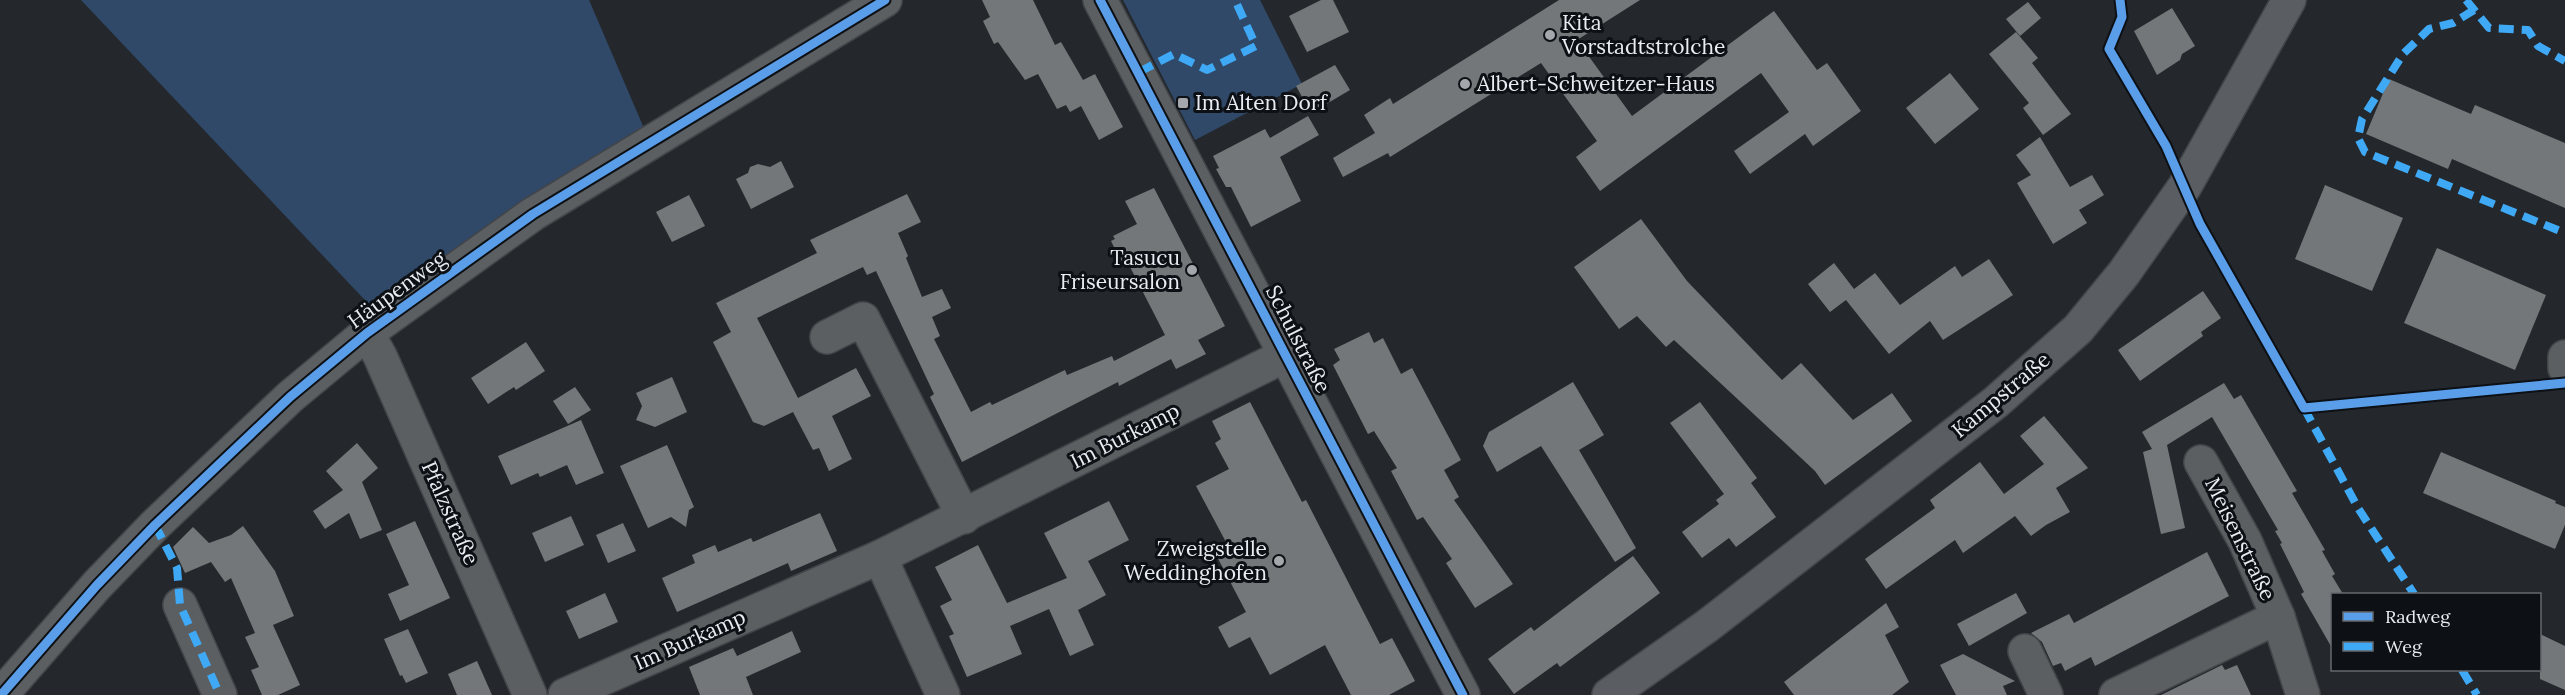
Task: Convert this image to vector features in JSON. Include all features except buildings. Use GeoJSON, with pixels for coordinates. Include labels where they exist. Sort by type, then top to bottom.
{"type":"FeatureCollection","features":[{"type":"Feature","properties":{"kind":"main road","name":"Kampstraße"},"geometry":{"type":"LineString","coordinates":[[1609,695],[1707,626],[1996,402],[2078,329],[2124,273],[2185,186],[2289,0]]}},
{"type":"Feature","properties":{"kind":"street","name":"Häupenweg"},"geometry":{"type":"LineString","coordinates":[[1,695],[97,585],[154,525],[290,397],[367,333],[533,214],[885,0]]}},
{"type":"Feature","properties":{"kind":"street","name":"Schulstraße"},"geometry":{"type":"LineString","coordinates":[[1100,0],[1463,695]]}},
{"type":"Feature","properties":{"kind":"street"},"geometry":{"type":"LineString","coordinates":[[827,337],[863,320],[964,517]]}},
{"type":"Feature","properties":{"kind":"street","name":"Pfalzstraße"},"geometry":{"type":"LineString","coordinates":[[367,333],[385,367],[530,695]]}},
{"type":"Feature","properties":{"kind":"street","name":"Im Burkamp"},"geometry":{"type":"LineString","coordinates":[[565,695],[880,557],[1286,355]]}},
{"type":"Feature","properties":{"kind":"street"},"geometry":{"type":"LineString","coordinates":[[2565,357],[2565,368]]}},
{"type":"Feature","properties":{"kind":"street","name":"Meisenstraße"},"geometry":{"type":"LineString","coordinates":[[2201,462],[2245,541],[2278,617],[2303,695]]}},
{"type":"Feature","properties":{"kind":"street"},"geometry":{"type":"LineString","coordinates":[[880,557],[943,695]]}},
{"type":"Feature","properties":{"kind":"street"},"geometry":{"type":"LineString","coordinates":[[180,605],[220,695]]}},
{"type":"Feature","properties":{"kind":"street","name":"Meisenstraße"},"geometry":{"type":"LineString","coordinates":[[2116,695],[2278,617]]}},
{"type":"Feature","properties":{"kind":"street"},"geometry":{"type":"LineString","coordinates":[[2025,651],[2046,695]]}},
{"type":"Feature","properties":{"kind":"shaded area"},"geometry":{"type":"Polygon","coordinates":[[[81,0],[589,0],[652,147],[380,316],[81,0]]]}},
{"type":"Feature","properties":{"kind":"shaded area"},"geometry":{"type":"Polygon","coordinates":[[[1123,0],[1260,0],[1302,84],[1195,140],[1123,0]]]}},
{"type":"Feature","properties":{"kind":"marked path"},"geometry":{"type":"LineString","coordinates":[[1139,72],[1174,54],[1207,70],[1256,46],[1235,0]]}},
{"type":"Feature","properties":{"kind":"marked path"},"geometry":{"type":"LineString","coordinates":[[2466,0],[2489,28],[2528,30],[2538,46],[2565,61]]}},
{"type":"Feature","properties":{"kind":"marked path"},"geometry":{"type":"LineString","coordinates":[[2474,10],[2453,23],[2429,29],[2403,54],[2362,119],[2358,138],[2365,152],[2565,233]]}},
{"type":"Feature","properties":{"kind":"marked path"},"geometry":{"type":"LineString","coordinates":[[2304,408],[2358,508],[2413,593]]}},
{"type":"Feature","properties":{"kind":"marked path"},"geometry":{"type":"LineString","coordinates":[[155,525],[177,568],[180,605],[220,695]]}},
{"type":"Feature","properties":{"kind":"marked path"},"geometry":{"type":"LineString","coordinates":[[2463,671],[2477,695]]}},
{"type":"Feature","properties":{"kind":"cycle path"},"geometry":{"type":"LineString","coordinates":[[1,695],[97,585],[155,525],[290,397],[367,333],[533,214],[885,0]]}},
{"type":"Feature","properties":{"kind":"cycle path"},"geometry":{"type":"LineString","coordinates":[[1100,0],[1463,695]]}},
{"type":"Feature","properties":{"kind":"cycle path"},"geometry":{"type":"LineString","coordinates":[[2120,0],[2122,17],[2109,49],[2166,146],[2200,224],[2304,408],[2565,383]]}},
{"type":"Feature","properties":{"kind":"place","name":"Kita Vorstadtstrolche"},"geometry":{"type":"Point","coordinates":[1550,35]}},
{"type":"Feature","properties":{"kind":"place","name":"Albert-Schweitzer-Haus"},"geometry":{"type":"Point","coordinates":[1465,84]}},
{"type":"Feature","properties":{"kind":"place","name":"Im Alten Dorf"},"geometry":{"type":"Point","coordinates":[1183,103]}},
{"type":"Feature","properties":{"kind":"place","name":"Tasucu Friseursalon"},"geometry":{"type":"Point","coordinates":[1192,270]}},
{"type":"Feature","properties":{"kind":"place","name":"Zweigstelle Weddinghofen"},"geometry":{"type":"Point","coordinates":[1279,561]}}]}
